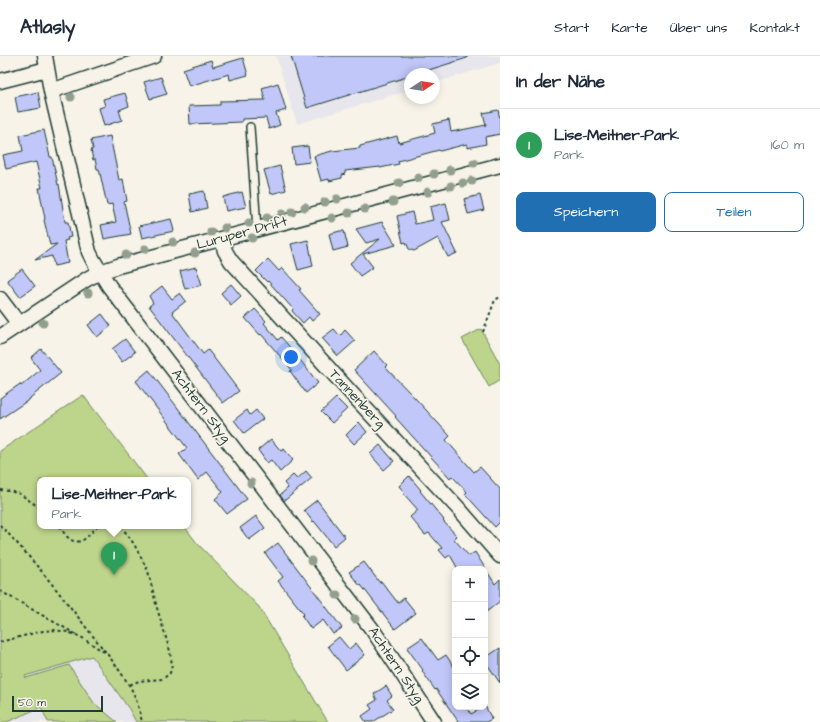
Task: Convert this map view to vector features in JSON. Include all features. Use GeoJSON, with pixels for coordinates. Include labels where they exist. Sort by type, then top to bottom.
{"type":"FeatureCollection","features":[{"type":"Feature","properties":{"kind":"street"},"geometry":{"type":"LineString","coordinates":[[51,91],[154,56]]}},
{"type":"Feature","properties":{"kind":"street"},"geometry":{"type":"LineString","coordinates":[[0,81],[46,62]]}},
{"type":"Feature","properties":{"kind":"street","name":"Achtern Styg"},"geometry":{"type":"LineString","coordinates":[[46,62],[51,91],[92,260],[372,629],[434,722]]}},
{"type":"Feature","properties":{"kind":"street","name":"Luruper Drift"},"geometry":{"type":"LineString","coordinates":[[0,337],[87,279],[100,272],[222,238],[500,165]]}},
{"type":"Feature","properties":{"kind":"street","name":"Tannenberg"},"geometry":{"type":"LineString","coordinates":[[222,238],[225,251],[231,261],[459,509],[500,556]]}},
{"type":"Feature","properties":{"kind":"street"},"geometry":{"type":"LineString","coordinates":[[0,298],[19,324]]}},
{"type":"Feature","properties":{"kind":"lane"},"geometry":{"type":"LineString","coordinates":[[250,127],[257,229]]}},
{"type":"Feature","properties":{"kind":"path"},"geometry":{"type":"LineString","coordinates":[[483,332],[495,300],[500,297]]}},
{"type":"Feature","properties":{"kind":"path"},"geometry":{"type":"LineString","coordinates":[[0,490],[20,494],[37,506]]}},
{"type":"Feature","properties":{"kind":"path"},"geometry":{"type":"LineString","coordinates":[[0,525],[64,598],[129,685],[137,701],[142,722]]}},
{"type":"Feature","properties":{"kind":"path"},"geometry":{"type":"LineString","coordinates":[[62,529],[70,539],[79,542],[84,540],[94,529]]}},
{"type":"Feature","properties":{"kind":"path"},"geometry":{"type":"LineString","coordinates":[[123,529],[134,544],[148,572],[170,651],[172,665],[170,673],[163,679],[139,682],[129,685]]}},
{"type":"Feature","properties":{"kind":"path"},"geometry":{"type":"LineString","coordinates":[[0,591],[81,637],[106,654]]}},
{"type":"Feature","properties":{"kind":"path"},"geometry":{"type":"LineString","coordinates":[[0,642],[49,630],[68,632],[81,637]]}},
{"type":"Feature","properties":{"kind":"shaded area"},"geometry":{"type":"Polygon","coordinates":[[[276,56],[500,56],[500,63],[440,81],[440,68],[404,68],[404,92],[297,124],[276,56]]]}},
{"type":"Feature","properties":{"kind":"shaded area"},"geometry":{"type":"Polygon","coordinates":[[[92,656],[129,709],[136,722],[0,722],[0,683],[92,656]]]}},
{"type":"Feature","properties":{"kind":"green space"},"geometry":{"type":"Polygon","coordinates":[[[481,329],[500,364],[500,380],[489,387],[462,339],[481,329]]]}},
{"type":"Feature","properties":{"kind":"green space"},"geometry":{"type":"Polygon","coordinates":[[[83,395],[146,477],[37,477],[37,529],[186,529],[197,543],[259,607],[328,722],[136,722],[129,709],[92,656],[25,676],[26,678],[69,665],[94,703],[117,722],[48,722],[41,707],[7,722],[0,722],[0,451],[83,395]]]}},
{"type":"Feature","properties":{"kind":"building"},"geometry":{"type":"Polygon","coordinates":[[[291,56],[467,56],[467,58],[435,68],[404,68],[404,78],[307,108],[291,56]]]}},
{"type":"Feature","properties":{"kind":"building"},"geometry":{"type":"Polygon","coordinates":[[[243,58],[248,75],[230,80],[229,74],[189,86],[183,69],[211,60],[213,67],[243,58]]]}},
{"type":"Feature","properties":{"kind":"building"},"geometry":{"type":"Polygon","coordinates":[[[161,77],[167,94],[150,99],[144,82],[161,77]]]}},
{"type":"Feature","properties":{"kind":"building"},"geometry":{"type":"Polygon","coordinates":[[[278,83],[286,110],[276,113],[280,125],[269,129],[266,118],[242,119],[242,122],[190,124],[189,106],[220,105],[220,101],[265,100],[262,88],[278,83]]]}},
{"type":"Feature","properties":{"kind":"building"},"geometry":{"type":"Polygon","coordinates":[[[38,92],[41,108],[18,112],[15,97],[38,92]]]}},
{"type":"Feature","properties":{"kind":"building"},"geometry":{"type":"Polygon","coordinates":[[[125,93],[129,106],[119,110],[122,120],[104,126],[99,108],[105,106],[103,99],[125,93]]]}},
{"type":"Feature","properties":{"kind":"building"},"geometry":{"type":"Polygon","coordinates":[[[498,110],[500,119],[500,134],[485,137],[486,144],[467,148],[467,144],[439,150],[398,161],[399,164],[380,168],[345,171],[342,178],[321,181],[314,156],[332,151],[360,148],[360,146],[397,136],[399,143],[435,133],[433,124],[449,120],[451,132],[486,125],[483,113],[498,110]]]}},
{"type":"Feature","properties":{"kind":"building"},"geometry":{"type":"Polygon","coordinates":[[[44,130],[50,157],[52,157],[58,185],[59,184],[65,222],[68,222],[71,237],[64,241],[68,263],[54,266],[52,256],[35,260],[57,244],[50,245],[44,220],[39,188],[42,188],[36,162],[6,169],[3,155],[23,151],[20,135],[44,130]]]}},
{"type":"Feature","properties":{"kind":"building"},"geometry":{"type":"Polygon","coordinates":[[[110,136],[119,180],[123,179],[127,201],[124,202],[131,234],[104,239],[101,225],[116,222],[112,204],[107,205],[99,169],[97,169],[95,159],[93,160],[91,140],[110,136]]]}},
{"type":"Feature","properties":{"kind":"building"},"geometry":{"type":"Polygon","coordinates":[[[308,146],[310,162],[294,164],[292,148],[308,146]]]}},
{"type":"Feature","properties":{"kind":"building"},"geometry":{"type":"Polygon","coordinates":[[[280,166],[286,190],[271,194],[264,170],[280,166]]]}},
{"type":"Feature","properties":{"kind":"building"},"geometry":{"type":"Polygon","coordinates":[[[204,191],[207,208],[192,212],[189,194],[204,191]]]}},
{"type":"Feature","properties":{"kind":"building"},"geometry":{"type":"Polygon","coordinates":[[[242,192],[246,207],[226,211],[223,197],[242,192]]]}},
{"type":"Feature","properties":{"kind":"building"},"geometry":{"type":"Polygon","coordinates":[[[480,195],[484,210],[468,214],[464,199],[480,195]]]}},
{"type":"Feature","properties":{"kind":"building"},"geometry":{"type":"Polygon","coordinates":[[[446,203],[450,220],[442,222],[457,253],[448,257],[438,238],[414,251],[409,249],[406,242],[403,243],[397,216],[412,212],[415,224],[433,220],[430,207],[446,203]]]}},
{"type":"Feature","properties":{"kind":"building"},"geometry":{"type":"Polygon","coordinates":[[[171,219],[174,231],[142,238],[139,226],[171,219]]]}},
{"type":"Feature","properties":{"kind":"building"},"geometry":{"type":"Polygon","coordinates":[[[382,222],[396,245],[363,254],[373,267],[360,276],[350,263],[380,239],[366,243],[356,229],[382,222]]]}},
{"type":"Feature","properties":{"kind":"building"},"geometry":{"type":"Polygon","coordinates":[[[344,231],[348,247],[333,251],[329,234],[344,231]]]}},
{"type":"Feature","properties":{"kind":"building"},"geometry":{"type":"Polygon","coordinates":[[[308,240],[313,266],[298,270],[291,244],[308,240]]]}},
{"type":"Feature","properties":{"kind":"building"},"geometry":{"type":"Polygon","coordinates":[[[268,259],[279,271],[282,268],[301,289],[299,290],[320,314],[312,321],[309,317],[303,323],[292,311],[293,309],[268,281],[267,282],[256,271],[268,259]]]}},
{"type":"Feature","properties":{"kind":"building"},"geometry":{"type":"Polygon","coordinates":[[[196,267],[202,285],[185,289],[180,271],[196,267]]]}},
{"type":"Feature","properties":{"kind":"building"},"geometry":{"type":"Polygon","coordinates":[[[22,269],[35,286],[20,297],[7,280],[22,269]]]}},
{"type":"Feature","properties":{"kind":"building"},"geometry":{"type":"Polygon","coordinates":[[[231,284],[241,296],[231,305],[221,293],[231,284]]]}},
{"type":"Feature","properties":{"kind":"building"},"geometry":{"type":"Polygon","coordinates":[[[162,286],[172,299],[180,293],[186,301],[172,312],[203,354],[208,350],[239,391],[223,403],[149,306],[153,303],[149,296],[162,286]]]}},
{"type":"Feature","properties":{"kind":"building"},"geometry":{"type":"Polygon","coordinates":[[[255,309],[266,321],[264,323],[278,340],[281,337],[318,383],[306,393],[290,371],[292,370],[245,318],[255,309]]]}},
{"type":"Feature","properties":{"kind":"building"},"geometry":{"type":"Polygon","coordinates":[[[102,314],[111,326],[97,337],[88,325],[102,314]]]}},
{"type":"Feature","properties":{"kind":"building"},"geometry":{"type":"Polygon","coordinates":[[[334,329],[340,336],[345,330],[355,341],[338,356],[322,338],[334,329]]]}},
{"type":"Feature","properties":{"kind":"building"},"geometry":{"type":"Polygon","coordinates":[[[125,339],[135,352],[122,362],[112,349],[125,339]]]}},
{"type":"Feature","properties":{"kind":"building"},"geometry":{"type":"Polygon","coordinates":[[[41,349],[61,373],[30,399],[0,419],[0,398],[20,384],[21,386],[40,370],[31,358],[41,349]]]}},
{"type":"Feature","properties":{"kind":"building"},"geometry":{"type":"Polygon","coordinates":[[[374,351],[387,365],[385,367],[450,436],[446,440],[474,472],[480,467],[500,489],[500,522],[495,527],[465,494],[467,492],[452,476],[450,478],[354,370],[374,351]]]}},
{"type":"Feature","properties":{"kind":"building"},"geometry":{"type":"Polygon","coordinates":[[[149,370],[247,499],[227,514],[215,499],[223,492],[207,472],[198,480],[179,454],[187,448],[136,381],[149,370]]]}},
{"type":"Feature","properties":{"kind":"building"},"geometry":{"type":"Polygon","coordinates":[[[336,398],[347,409],[332,423],[321,412],[336,398]]]}},
{"type":"Feature","properties":{"kind":"building"},"geometry":{"type":"Polygon","coordinates":[[[247,410],[250,415],[256,410],[263,419],[244,433],[234,420],[247,410]]]}},
{"type":"Feature","properties":{"kind":"building"},"geometry":{"type":"Polygon","coordinates":[[[359,422],[367,432],[354,444],[346,435],[359,422]]]}},
{"type":"Feature","properties":{"kind":"building"},"geometry":{"type":"Polygon","coordinates":[[[271,439],[281,451],[284,449],[293,460],[280,472],[271,460],[267,463],[258,450],[271,439]]]}},
{"type":"Feature","properties":{"kind":"building"},"geometry":{"type":"Polygon","coordinates":[[[380,445],[394,461],[384,470],[370,454],[380,445]]]}},
{"type":"Feature","properties":{"kind":"building"},"geometry":{"type":"Polygon","coordinates":[[[306,471],[312,478],[284,501],[280,495],[288,488],[284,483],[293,475],[297,479],[306,471]]]}},
{"type":"Feature","properties":{"kind":"building"},"geometry":{"type":"Polygon","coordinates":[[[409,476],[444,520],[443,521],[457,536],[454,539],[469,556],[475,552],[484,566],[456,566],[450,555],[446,558],[439,550],[442,548],[429,533],[425,535],[410,517],[418,510],[403,493],[404,492],[399,486],[409,476]]]}},
{"type":"Feature","properties":{"kind":"building"},"geometry":{"type":"Polygon","coordinates":[[[317,500],[345,537],[334,546],[304,510],[317,500]]]}},
{"type":"Feature","properties":{"kind":"building"},"geometry":{"type":"Polygon","coordinates":[[[256,516],[265,528],[249,540],[240,528],[256,516]]]}},
{"type":"Feature","properties":{"kind":"building"},"geometry":{"type":"Polygon","coordinates":[[[278,543],[342,628],[333,634],[323,620],[311,629],[302,616],[304,614],[278,581],[283,577],[265,553],[278,543]]]}},
{"type":"Feature","properties":{"kind":"building"},"geometry":{"type":"Polygon","coordinates":[[[364,562],[398,603],[404,598],[416,613],[395,629],[349,572],[364,562]]]}},
{"type":"Feature","properties":{"kind":"building"},"geometry":{"type":"Polygon","coordinates":[[[488,573],[495,584],[500,579],[500,601],[488,611],[488,573]]]}},
{"type":"Feature","properties":{"kind":"building"},"geometry":{"type":"Polygon","coordinates":[[[339,637],[349,649],[356,643],[365,655],[346,670],[328,646],[339,637]]]}},
{"type":"Feature","properties":{"kind":"building"},"geometry":{"type":"Polygon","coordinates":[[[422,638],[438,660],[446,655],[452,664],[452,710],[469,710],[471,714],[478,710],[487,710],[492,719],[486,722],[457,722],[458,721],[407,648],[422,638]]]}},
{"type":"Feature","properties":{"kind":"building"},"geometry":{"type":"Polygon","coordinates":[[[500,648],[500,683],[488,665],[488,656],[500,648]]]}},
{"type":"Feature","properties":{"kind":"building"},"geometry":{"type":"Polygon","coordinates":[[[386,686],[392,696],[387,700],[393,709],[373,722],[366,722],[362,716],[372,709],[369,705],[377,700],[374,694],[386,686]]]}},
{"type":"Feature","properties":{"kind":"place","name":"Lise-Meitner-Park"},"geometry":{"type":"Point","coordinates":[114,575]}}]}
